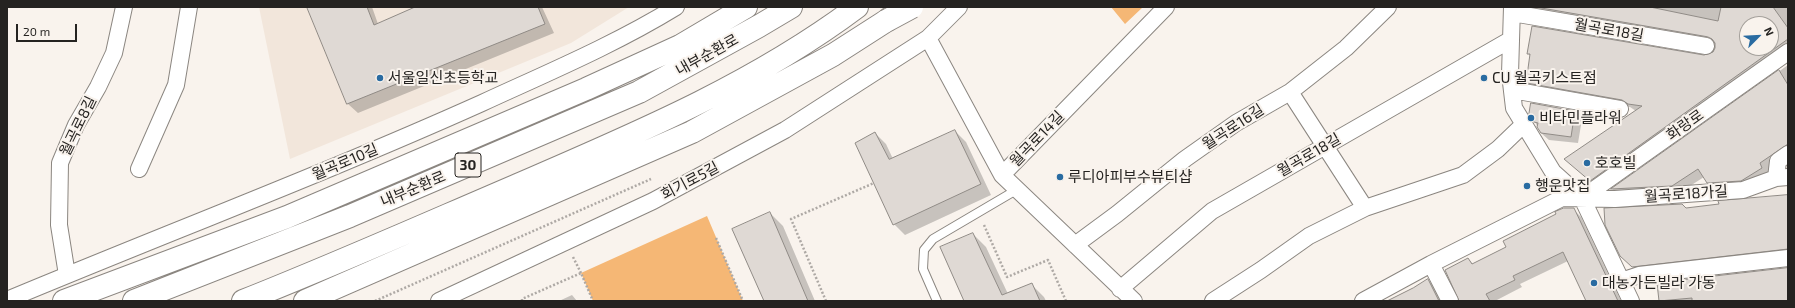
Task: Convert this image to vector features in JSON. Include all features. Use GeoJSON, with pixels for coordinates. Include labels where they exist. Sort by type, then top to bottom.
{"type":"FeatureCollection","features":[{"type":"Feature","properties":{"kind":"highway"},"geometry":{"type":"LineString","coordinates":[[64,301],[287,217],[572,96],[680,46],[746,7]]}},
{"type":"Feature","properties":{"kind":"highway","name":"내부순환로"},"geometry":{"type":"LineString","coordinates":[[134,301],[350,216],[639,92],[791,7]]}},
{"type":"Feature","properties":{"kind":"highway","name":"30"},"geometry":{"type":"LineString","coordinates":[[243,301],[326,268],[655,125],[726,90],[768,66],[857,7]]}},
{"type":"Feature","properties":{"kind":"highway"},"geometry":{"type":"LineString","coordinates":[[886,21],[904,7]]}},
{"type":"Feature","properties":{"kind":"highway"},"geometry":{"type":"LineString","coordinates":[[305,301],[692,132],[833,55],[886,21],[912,7]]}},
{"type":"Feature","properties":{"kind":"street","name":"월곡로8길"},"geometry":{"type":"LineString","coordinates":[[67,275],[59,225],[60,163],[76,125],[98,87],[114,53],[124,7]]}},
{"type":"Feature","properties":{"kind":"street"},"geometry":{"type":"LineString","coordinates":[[139,169],[176,85],[189,7]]}},
{"type":"Feature","properties":{"kind":"street","name":"월곡로10길"},"geometry":{"type":"LineString","coordinates":[[7,300],[316,174],[447,118],[580,58],[651,22],[676,7]]}},
{"type":"Feature","properties":{"kind":"street","name":"회기로5길"},"geometry":{"type":"LineString","coordinates":[[440,301],[653,201],[778,134],[866,80],[928,38],[959,7]]}},
{"type":"Feature","properties":{"kind":"street","name":"월곡로14길"},"geometry":{"type":"LineString","coordinates":[[1134,301],[1018,188],[1002,175],[1166,7]]}},
{"type":"Feature","properties":{"kind":"street","name":"월곡로16길"},"geometry":{"type":"LineString","coordinates":[[1075,245],[1117,214],[1185,159],[1217,136],[1236,123],[1290,92],[1346,48],[1388,7]]}},
{"type":"Feature","properties":{"kind":"street","name":"월곡로18길"},"geometry":{"type":"LineString","coordinates":[[1630,301],[1582,198],[1553,172],[1514,108],[1510,74],[1512,10],[1706,46]]}},
{"type":"Feature","properties":{"kind":"street"},"geometry":{"type":"LineString","coordinates":[[928,38],[1002,175]]}},
{"type":"Feature","properties":{"kind":"street","name":"월곡로18길"},"geometry":{"type":"LineString","coordinates":[[1120,289],[1212,211],[1510,40]]}},
{"type":"Feature","properties":{"kind":"street","name":"화랑로"},"geometry":{"type":"LineString","coordinates":[[1582,198],[1788,52]]}},
{"type":"Feature","properties":{"kind":"street"},"geometry":{"type":"LineString","coordinates":[[1512,90],[1620,109]]}},
{"type":"Feature","properties":{"kind":"street"},"geometry":{"type":"LineString","coordinates":[[1290,92],[1365,208]]}},
{"type":"Feature","properties":{"kind":"street"},"geometry":{"type":"LineString","coordinates":[[1213,301],[1261,270],[1309,236],[1365,208],[1463,175],[1498,149],[1524,124]]}},
{"type":"Feature","properties":{"kind":"street"},"geometry":{"type":"LineString","coordinates":[[1782,178],[1778,161],[1788,154]]}},
{"type":"Feature","properties":{"kind":"street","name":"월곡로18가길"},"geometry":{"type":"LineString","coordinates":[[1363,301],[1431,264],[1562,198],[1615,199],[1742,190],[1782,178]]}},
{"type":"Feature","properties":{"kind":"street"},"geometry":{"type":"LineString","coordinates":[[1621,281],[1639,275],[1788,258]]}},
{"type":"Feature","properties":{"kind":"street"},"geometry":{"type":"LineString","coordinates":[[1431,264],[1450,301]]}},
{"type":"Feature","properties":{"kind":"lane"},"geometry":{"type":"LineString","coordinates":[[937,301],[923,270],[924,250],[933,239],[1018,188]]}},
{"type":"Feature","properties":{"kind":"path"},"geometry":{"type":"LineString","coordinates":[[375,301],[658,176]]}},
{"type":"Feature","properties":{"kind":"path"},"geometry":{"type":"LineString","coordinates":[[826,301],[790,219],[874,183]]}},
{"type":"Feature","properties":{"kind":"path"},"geometry":{"type":"LineString","coordinates":[[978,212],[1007,276],[1048,260],[1066,301]]}},
{"type":"Feature","properties":{"kind":"path"},"geometry":{"type":"LineString","coordinates":[[716,238],[743,301]]}},
{"type":"Feature","properties":{"kind":"path"},"geometry":{"type":"LineString","coordinates":[[522,301],[522,299],[580,273],[593,301]]}},
{"type":"Feature","properties":{"kind":"shaded area","name":"서울일신초등학교"},"geometry":{"type":"Polygon","coordinates":[[[259,7],[629,7],[571,43],[290,159],[259,7]]]}},
{"type":"Feature","properties":{"kind":"shaded area"},"geometry":{"type":"Polygon","coordinates":[[[1111,7],[1143,7],[1125,24],[1111,7]]]}},
{"type":"Feature","properties":{"kind":"shaded area"},"geometry":{"type":"Polygon","coordinates":[[[707,216],[743,301],[593,301],[581,273],[707,216]]]}},
{"type":"Feature","properties":{"kind":"pier"},"geometry":{"type":"Polygon","coordinates":[[[812,7],[840,7],[753,62],[639,127],[285,279],[228,301],[178,301],[224,282],[280,263],[634,117],[742,52],[812,7]]]}},
{"type":"Feature","properties":{"kind":"building"},"geometry":{"type":"Polygon","coordinates":[[[307,7],[367,7],[374,25],[415,7],[538,7],[545,24],[347,104],[307,7]]]}},
{"type":"Feature","properties":{"kind":"building"},"geometry":{"type":"Polygon","coordinates":[[[1536,7],[1650,7],[1718,21],[1721,7],[1773,7],[1788,28],[1788,39],[1779,45],[1779,16],[1739,16],[1739,56],[1764,56],[1590,181],[1564,159],[1642,106],[1628,104],[1622,100],[1526,83],[1530,54],[1527,54],[1532,26],[1704,55],[1713,52],[1715,48],[1715,43],[1708,37],[1536,7]]]}},
{"type":"Feature","properties":{"kind":"building"},"geometry":{"type":"Polygon","coordinates":[[[1779,70],[1788,85],[1788,144],[1760,163],[1762,168],[1741,181],[1707,183],[1698,169],[1672,186],[1611,189],[1779,70]]]}},
{"type":"Feature","properties":{"kind":"building"},"geometry":{"type":"Polygon","coordinates":[[[1531,103],[1575,111],[1571,137],[1541,133],[1537,127],[1538,123],[1534,122],[1529,115],[1531,103]]]}},
{"type":"Feature","properties":{"kind":"building"},"geometry":{"type":"Polygon","coordinates":[[[955,130],[981,184],[893,225],[855,143],[875,132],[889,159],[955,130]]]}},
{"type":"Feature","properties":{"kind":"building"},"geometry":{"type":"Polygon","coordinates":[[[1788,195],[1788,249],[1632,267],[1620,256],[1605,225],[1604,208],[1682,204],[1686,208],[1719,204],[1718,201],[1788,195]]]}},
{"type":"Feature","properties":{"kind":"building"},"geometry":{"type":"Polygon","coordinates":[[[1564,208],[1574,208],[1618,301],[1586,301],[1563,252],[1513,276],[1515,280],[1486,294],[1490,301],[1459,301],[1445,270],[1468,258],[1472,264],[1506,247],[1503,241],[1556,214],[1555,212],[1564,208]]]}},
{"type":"Feature","properties":{"kind":"building"},"geometry":{"type":"Polygon","coordinates":[[[770,212],[808,301],[764,301],[732,229],[770,212]]]}},
{"type":"Feature","properties":{"kind":"building"},"geometry":{"type":"Polygon","coordinates":[[[973,233],[1002,295],[1032,283],[1040,301],[964,301],[940,247],[973,233]]]}},
{"type":"Feature","properties":{"kind":"building"},"geometry":{"type":"Polygon","coordinates":[[[1788,268],[1788,301],[1692,301],[1692,298],[1659,301],[1657,283],[1788,268]]]}},
{"type":"Feature","properties":{"kind":"building"},"geometry":{"type":"Polygon","coordinates":[[[1428,279],[1439,301],[1387,301],[1413,288],[1428,279]]]}},
{"type":"Feature","properties":{"kind":"place","name":"서울일신초등학교"},"geometry":{"type":"Point","coordinates":[380,78]}},
{"type":"Feature","properties":{"kind":"place","name":"CU 월곡키스트점"},"geometry":{"type":"Point","coordinates":[1484,78]}},
{"type":"Feature","properties":{"kind":"place","name":"비타민플라워"},"geometry":{"type":"Point","coordinates":[1531,118]}},
{"type":"Feature","properties":{"kind":"place","name":"호호빌"},"geometry":{"type":"Point","coordinates":[1587,163]}},
{"type":"Feature","properties":{"kind":"place","name":"루디아피부수뷰티샵"},"geometry":{"type":"Point","coordinates":[1060,177]}},
{"type":"Feature","properties":{"kind":"place","name":"행운맛집"},"geometry":{"type":"Point","coordinates":[1527,186]}},
{"type":"Feature","properties":{"kind":"place","name":"대농가든빌라 가동"},"geometry":{"type":"Point","coordinates":[1594,283]}}]}
